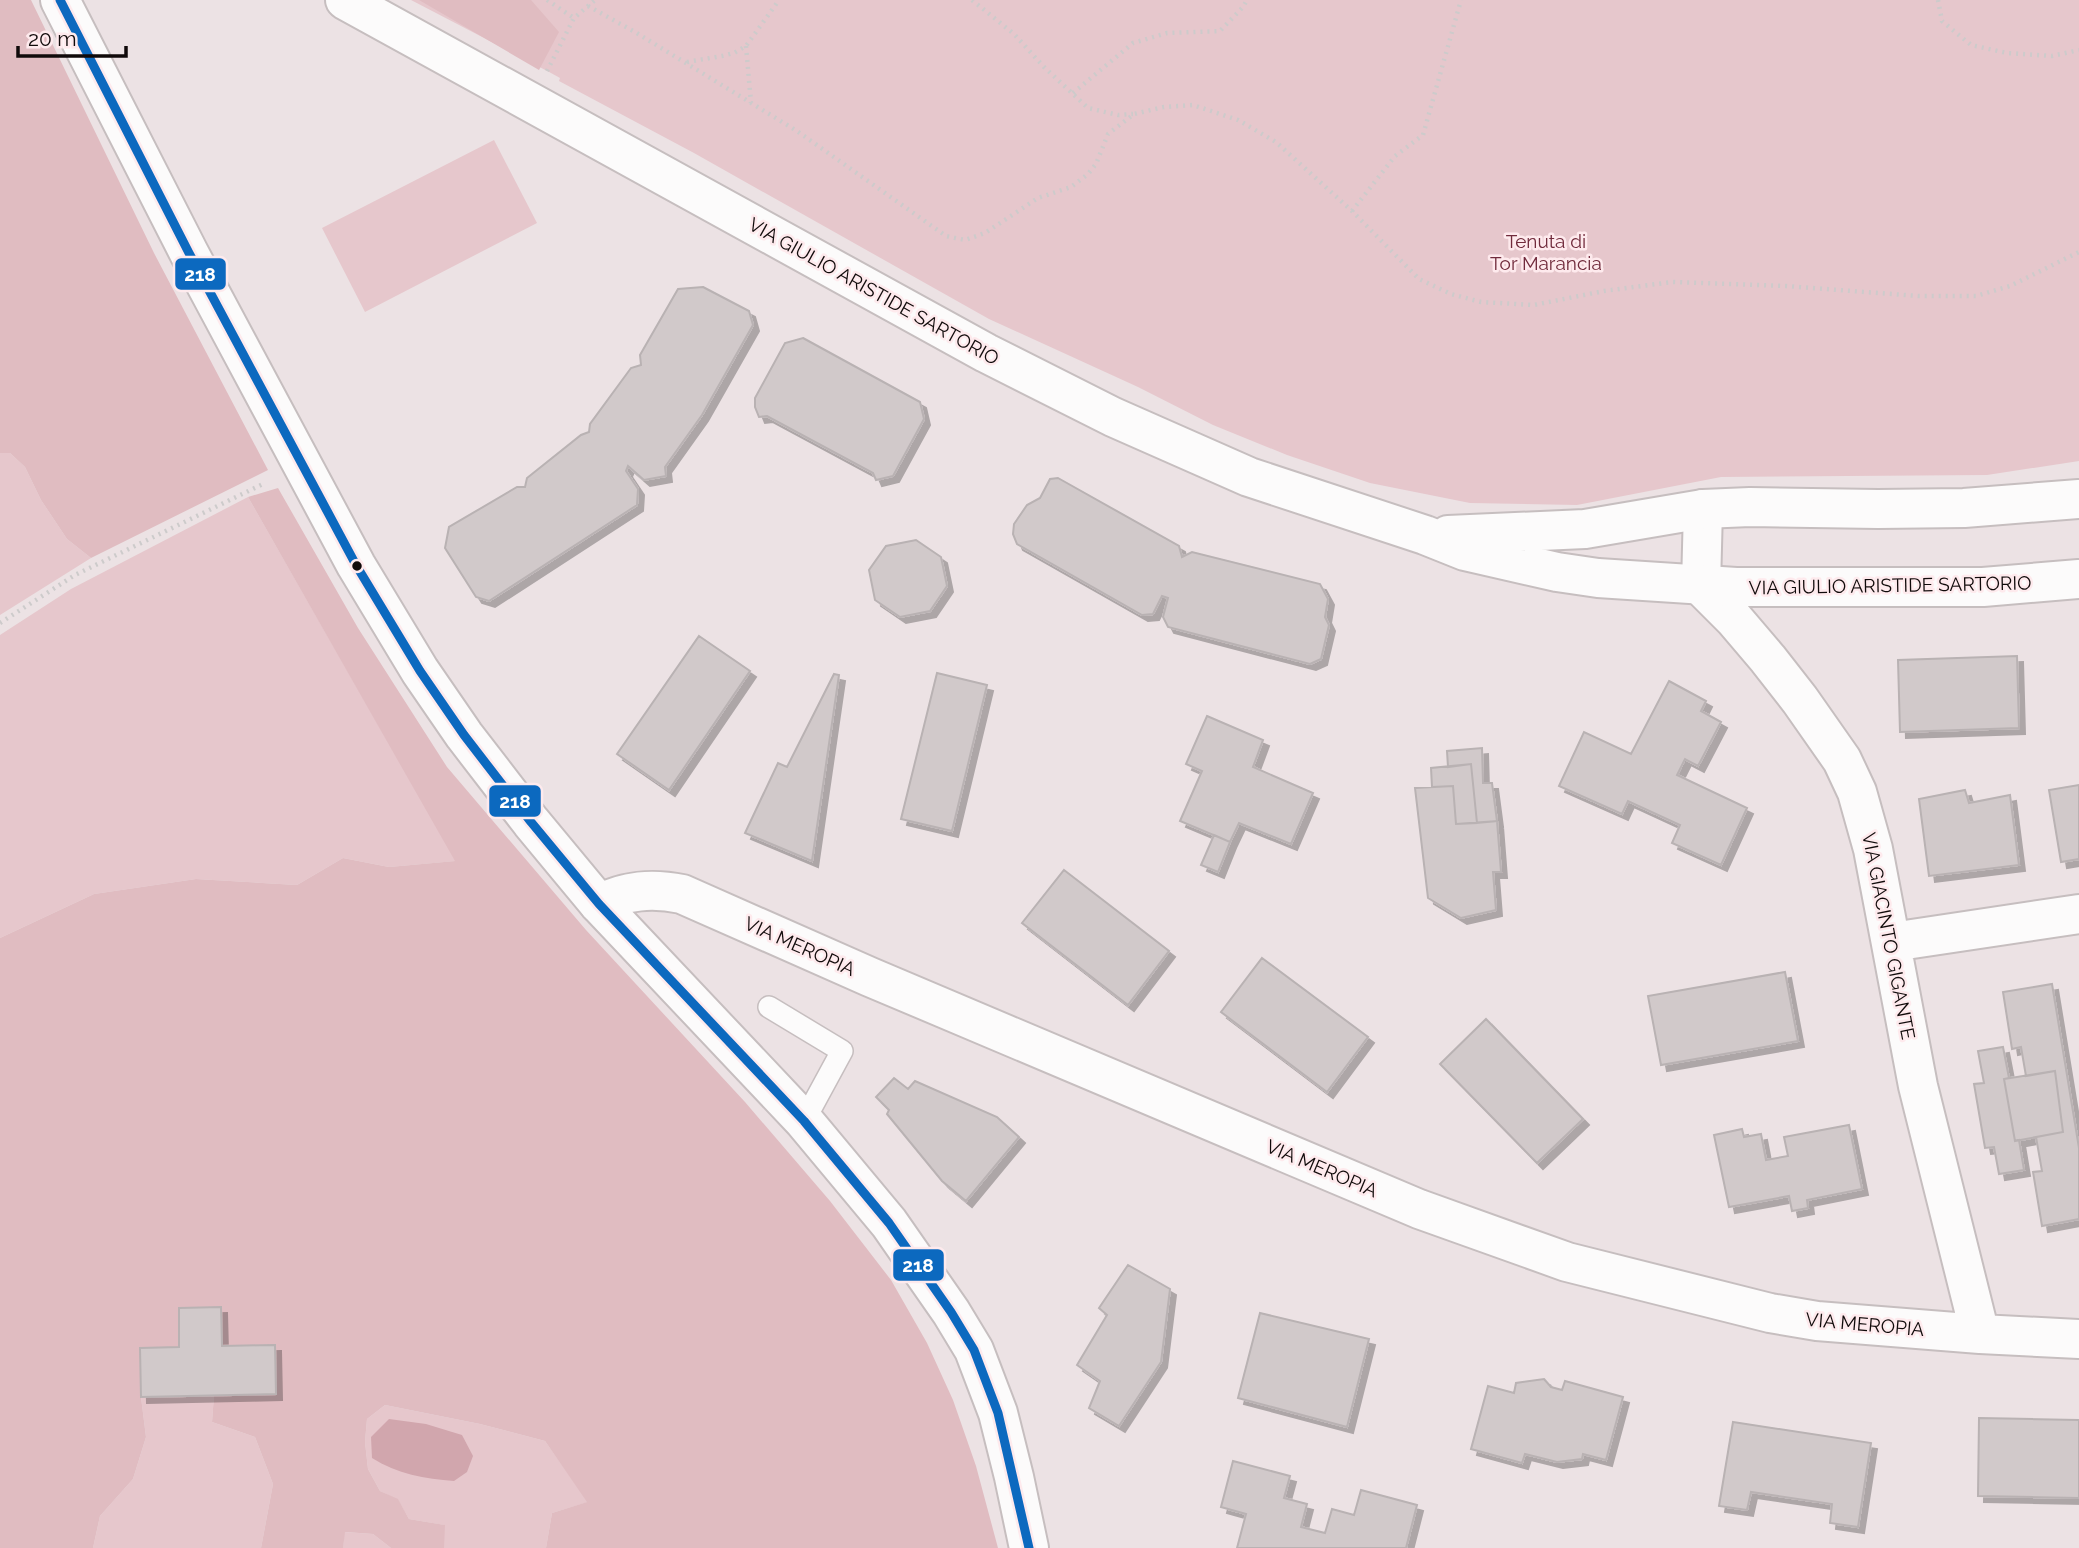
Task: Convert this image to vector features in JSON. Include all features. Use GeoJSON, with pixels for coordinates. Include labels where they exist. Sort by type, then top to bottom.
{"type":"FeatureCollection","features":[{"type":"Feature","properties":{"kind":"street"},"geometry":{"type":"LineString","coordinates":[[60,0],[189,253],[326,510],[384,613],[464,735],[599,904],[804,1121],[888,1223],[928,1277],[974,1350],[998,1413],[1029,1548]]}},
{"type":"Feature","properties":{"kind":"street","name":"VIA GIULIO ARISTIDE SARTORIO"},"geometry":{"type":"LineString","coordinates":[[345,0],[986,353],[1113,417],[1249,477],[1425,535],[1465,551],[1557,572],[1701,586],[1784,589],[1983,587],[2079,579]]}},
{"type":"Feature","properties":{"kind":"street","name":"VIA GIULIO ARISTIDE SARTORIO"},"geometry":{"type":"LineString","coordinates":[[1425,535],[1585,529],[1703,509],[1964,508],[2079,499]]}},
{"type":"Feature","properties":{"kind":"street"},"geometry":{"type":"LineString","coordinates":[[1701,586],[1703,509]]}},
{"type":"Feature","properties":{"kind":"street","name":"VIA GIACINTO GIGANTE"},"geometry":{"type":"LineString","coordinates":[[1701,586],[1734,619],[1814,718],[1842,760],[1857,792],[1868,827],[1919,1086],[1980,1334]]}},
{"type":"Feature","properties":{"kind":"street","name":"VIA MEROPIA"},"geometry":{"type":"LineString","coordinates":[[599,904],[628,891],[664,890],[682,894],[870,977],[1419,1209],[1567,1262],[1770,1313],[1817,1321],[2079,1339]]}},
{"type":"Feature","properties":{"kind":"street"},"geometry":{"type":"LineString","coordinates":[[1892,942],[2079,914]]}},
{"type":"Feature","properties":{"kind":"lane"},"geometry":{"type":"LineString","coordinates":[[769,1007],[842,1051],[804,1121]]}},
{"type":"Feature","properties":{"kind":"path"},"geometry":{"type":"LineString","coordinates":[[547,0],[575,18]]}},
{"type":"Feature","properties":{"kind":"path"},"geometry":{"type":"LineString","coordinates":[[532,104],[575,18],[595,0]]}},
{"type":"Feature","properties":{"kind":"path"},"geometry":{"type":"LineString","coordinates":[[685,62],[734,53],[746,46],[779,0]]}},
{"type":"Feature","properties":{"kind":"path"},"geometry":{"type":"LineString","coordinates":[[972,0],[1014,34],[1044,67],[1088,108],[1118,115],[1193,105],[1238,120],[1276,142],[1352,211],[1419,279],[1451,295],[1481,302],[1534,305],[1604,291],[1672,282],[1786,286],[1919,296],[1976,296],[2010,286],[2079,252]]}},
{"type":"Feature","properties":{"kind":"path"},"geometry":{"type":"LineString","coordinates":[[1073,93],[1133,43],[1167,33],[1220,31],[1247,0]]}},
{"type":"Feature","properties":{"kind":"path"},"geometry":{"type":"LineString","coordinates":[[1352,211],[1395,156],[1423,135],[1461,0]]}},
{"type":"Feature","properties":{"kind":"path"},"geometry":{"type":"LineString","coordinates":[[1938,0],[1942,21],[1971,46],[2007,53],[2052,56],[2079,50]]}},
{"type":"Feature","properties":{"kind":"path"},"geometry":{"type":"LineString","coordinates":[[589,6],[797,131],[946,236],[965,240],[985,233],[1038,198],[1071,187],[1096,164],[1108,134],[1134,114]]}},
{"type":"Feature","properties":{"kind":"path"},"geometry":{"type":"LineString","coordinates":[[746,46],[751,103]]}},
{"type":"Feature","properties":{"kind":"path"},"geometry":{"type":"LineString","coordinates":[[0,623],[75,575],[265,483]]}},
{"type":"Feature","properties":{"kind":"green space","name":"Tenuta di Tor Marancia"},"geometry":{"type":"Polygon","coordinates":[[[411,0],[2079,0],[2079,461],[1987,475],[1721,477],[1577,505],[1470,503],[1370,483],[1287,455],[1213,425],[1138,387],[989,319],[694,153],[559,81],[560,78],[551,73],[411,0]]]}},
{"type":"Feature","properties":{"kind":"green space"},"geometry":{"type":"Polygon","coordinates":[[[494,140],[537,223],[365,312],[322,228],[494,140]]]}},
{"type":"Feature","properties":{"kind":"green space"},"geometry":{"type":"Polygon","coordinates":[[[0,453],[10,453],[25,467],[41,500],[67,539],[91,558],[0,615],[0,453]]]}},
{"type":"Feature","properties":{"kind":"green space"},"geometry":{"type":"Polygon","coordinates":[[[248,497],[456,861],[389,867],[343,858],[297,885],[196,879],[94,894],[0,938],[0,635],[71,589],[248,497]]]}},
{"type":"Feature","properties":{"kind":"green space"},"geometry":{"type":"Polygon","coordinates":[[[214,1395],[212,1422],[255,1437],[273,1484],[261,1548],[93,1548],[100,1516],[133,1479],[146,1437],[141,1397],[214,1395]]]}},
{"type":"Feature","properties":{"kind":"green space"},"geometry":{"type":"Polygon","coordinates":[[[385,1405],[480,1424],[545,1441],[588,1502],[552,1513],[546,1548],[444,1548],[444,1525],[409,1519],[398,1500],[380,1491],[368,1469],[365,1442],[367,1419],[385,1405]]]}},
{"type":"Feature","properties":{"kind":"green space"},"geometry":{"type":"Polygon","coordinates":[[[344,1532],[373,1534],[391,1548],[343,1548],[344,1532]]]}},
{"type":"Feature","properties":{"kind":"shaded area"},"geometry":{"type":"Polygon","coordinates":[[[0,0],[31,0],[154,253],[268,470],[91,558],[67,539],[41,500],[25,467],[10,453],[0,453],[0,0]]]}},
{"type":"Feature","properties":{"kind":"shaded area"},"geometry":{"type":"Polygon","coordinates":[[[419,0],[531,0],[559,32],[539,70],[419,0]]]}},
{"type":"Feature","properties":{"kind":"shaded area"},"geometry":{"type":"Polygon","coordinates":[[[278,488],[358,628],[447,767],[586,930],[745,1102],[830,1201],[891,1280],[927,1343],[953,1400],[976,1466],[998,1548],[546,1548],[552,1513],[587,1502],[545,1441],[480,1424],[385,1405],[367,1419],[365,1442],[368,1469],[380,1491],[398,1499],[409,1519],[445,1525],[444,1548],[391,1548],[373,1534],[345,1532],[343,1548],[261,1548],[273,1484],[255,1437],[212,1422],[214,1395],[276,1394],[275,1345],[222,1346],[220,1307],[179,1308],[179,1347],[140,1348],[141,1397],[146,1437],[133,1479],[100,1516],[93,1548],[0,1548],[0,938],[94,894],[196,879],[297,885],[343,858],[389,867],[455,861],[248,497],[278,488]]]}},
{"type":"Feature","properties":{"kind":"shaded area"},"geometry":{"type":"Polygon","coordinates":[[[389,1419],[426,1424],[462,1435],[473,1456],[467,1472],[454,1481],[432,1479],[401,1472],[372,1458],[371,1437],[389,1419]]]}},
{"type":"Feature","properties":{"kind":"building"},"geometry":{"type":"Polygon","coordinates":[[[703,287],[749,311],[753,325],[702,415],[665,467],[666,476],[644,480],[628,466],[626,471],[638,489],[637,505],[489,601],[476,597],[445,548],[449,527],[517,487],[525,487],[527,478],[581,435],[589,432],[590,424],[631,368],[641,365],[640,355],[678,289],[703,287]]]}},
{"type":"Feature","properties":{"kind":"building"},"geometry":{"type":"Polygon","coordinates":[[[803,338],[920,402],[924,419],[893,476],[876,480],[873,473],[767,416],[759,417],[755,398],[785,343],[803,338]]]}},
{"type":"Feature","properties":{"kind":"building"},"geometry":{"type":"Polygon","coordinates":[[[1058,478],[1179,546],[1182,557],[1192,552],[1320,584],[1328,599],[1325,617],[1329,625],[1321,659],[1310,664],[1168,627],[1163,617],[1168,598],[1162,596],[1153,614],[1142,615],[1017,544],[1013,534],[1014,524],[1027,505],[1040,498],[1050,479],[1058,478]]]}},
{"type":"Feature","properties":{"kind":"building"},"geometry":{"type":"Polygon","coordinates":[[[916,540],[941,557],[947,586],[930,611],[900,617],[875,600],[869,570],[886,546],[916,540]]]}},
{"type":"Feature","properties":{"kind":"building"},"geometry":{"type":"Polygon","coordinates":[[[699,636],[750,671],[669,790],[617,754],[699,636]]]}},
{"type":"Feature","properties":{"kind":"building"},"geometry":{"type":"Polygon","coordinates":[[[2017,656],[2019,728],[1900,732],[1898,660],[2017,656]]]}},
{"type":"Feature","properties":{"kind":"building"},"geometry":{"type":"Polygon","coordinates":[[[937,673],[987,685],[952,831],[901,819],[937,673]]]}},
{"type":"Feature","properties":{"kind":"building"},"geometry":{"type":"Polygon","coordinates":[[[834,674],[839,675],[812,861],[745,833],[778,763],[787,767],[834,674]]]}},
{"type":"Feature","properties":{"kind":"building"},"geometry":{"type":"Polygon","coordinates":[[[1669,681],[1706,701],[1701,711],[1721,722],[1698,766],[1685,759],[1677,775],[1747,808],[1721,865],[1672,843],[1680,825],[1628,801],[1622,814],[1559,786],[1584,732],[1631,754],[1669,681]]]}},
{"type":"Feature","properties":{"kind":"building"},"geometry":{"type":"Polygon","coordinates":[[[1207,716],[1263,740],[1253,767],[1313,793],[1291,844],[1239,823],[1230,842],[1180,821],[1202,771],[1186,764],[1207,716]]]}},
{"type":"Feature","properties":{"kind":"building"},"geometry":{"type":"Polygon","coordinates":[[[1482,748],[1483,783],[1492,783],[1497,821],[1477,823],[1471,764],[1448,767],[1447,751],[1482,748]]]}},
{"type":"Feature","properties":{"kind":"building"},"geometry":{"type":"Polygon","coordinates":[[[1471,764],[1477,823],[1456,824],[1453,786],[1432,787],[1431,768],[1471,764]]]}},
{"type":"Feature","properties":{"kind":"building"},"geometry":{"type":"Polygon","coordinates":[[[2079,785],[2079,859],[2061,862],[2049,790],[2079,785]]]}},
{"type":"Feature","properties":{"kind":"building"},"geometry":{"type":"Polygon","coordinates":[[[1453,786],[1456,824],[1497,821],[1501,872],[1493,872],[1496,910],[1461,918],[1428,898],[1415,788],[1453,786]]]}},
{"type":"Feature","properties":{"kind":"building"},"geometry":{"type":"Polygon","coordinates":[[[1965,790],[1969,803],[2010,795],[2019,865],[1929,876],[1919,799],[1965,790]]]}},
{"type":"Feature","properties":{"kind":"building"},"geometry":{"type":"Polygon","coordinates":[[[1214,835],[1230,842],[1218,872],[1201,865],[1214,835]]]}},
{"type":"Feature","properties":{"kind":"building"},"geometry":{"type":"Polygon","coordinates":[[[1064,870],[1169,951],[1128,1005],[1022,923],[1064,870]]]}},
{"type":"Feature","properties":{"kind":"building"},"geometry":{"type":"Polygon","coordinates":[[[1262,958],[1368,1037],[1327,1092],[1221,1012],[1262,958]]]}},
{"type":"Feature","properties":{"kind":"building"},"geometry":{"type":"Polygon","coordinates":[[[1785,972],[1798,1041],[1661,1065],[1648,996],[1785,972]]]}},
{"type":"Feature","properties":{"kind":"building"},"geometry":{"type":"Polygon","coordinates":[[[2052,984],[2079,1148],[2079,1219],[2042,1226],[2033,1172],[2042,1171],[2036,1137],[2063,1132],[2055,1071],[2026,1076],[2021,1047],[2012,1049],[2003,992],[2052,984]]]}},
{"type":"Feature","properties":{"kind":"building"},"geometry":{"type":"Polygon","coordinates":[[[1486,1019],[1583,1119],[1537,1163],[1440,1064],[1486,1019]]]}},
{"type":"Feature","properties":{"kind":"building"},"geometry":{"type":"Polygon","coordinates":[[[2003,1047],[2009,1078],[2004,1079],[2015,1141],[2019,1140],[2024,1170],[1999,1174],[1994,1147],[1985,1148],[1974,1084],[1984,1083],[1978,1051],[2003,1047]]]}},
{"type":"Feature","properties":{"kind":"building"},"geometry":{"type":"Polygon","coordinates":[[[2055,1071],[2063,1132],[2015,1141],[2004,1079],[2055,1071]]]}},
{"type":"Feature","properties":{"kind":"building"},"geometry":{"type":"Polygon","coordinates":[[[894,1078],[908,1089],[915,1081],[997,1117],[1019,1137],[966,1201],[942,1181],[887,1114],[889,1110],[876,1097],[894,1078]]]}},
{"type":"Feature","properties":{"kind":"building"},"geometry":{"type":"Polygon","coordinates":[[[1849,1125],[1862,1189],[1807,1200],[1808,1208],[1792,1211],[1789,1196],[1729,1207],[1714,1135],[1742,1129],[1744,1137],[1761,1134],[1766,1160],[1788,1156],[1784,1137],[1849,1125]]]}},
{"type":"Feature","properties":{"kind":"building"},"geometry":{"type":"Polygon","coordinates":[[[1128,1265],[1170,1289],[1161,1362],[1119,1426],[1089,1408],[1100,1381],[1077,1365],[1107,1315],[1099,1308],[1128,1265]]]}},
{"type":"Feature","properties":{"kind":"building"},"geometry":{"type":"Polygon","coordinates":[[[221,1307],[222,1346],[275,1345],[276,1394],[141,1397],[140,1348],[179,1347],[179,1308],[221,1307]]]}},
{"type":"Feature","properties":{"kind":"building"},"geometry":{"type":"Polygon","coordinates":[[[1260,1313],[1369,1339],[1347,1427],[1238,1398],[1260,1313]]]}},
{"type":"Feature","properties":{"kind":"building"},"geometry":{"type":"Polygon","coordinates":[[[1544,1379],[1551,1387],[1562,1390],[1565,1381],[1623,1397],[1606,1460],[1583,1454],[1582,1459],[1557,1462],[1525,1454],[1522,1463],[1471,1449],[1488,1386],[1514,1393],[1516,1383],[1544,1379]]]}},
{"type":"Feature","properties":{"kind":"building"},"geometry":{"type":"Polygon","coordinates":[[[1979,1418],[2079,1420],[2079,1498],[1978,1496],[1979,1418]]]}},
{"type":"Feature","properties":{"kind":"building"},"geometry":{"type":"Polygon","coordinates":[[[1733,1422],[1871,1443],[1858,1527],[1830,1523],[1832,1504],[1751,1492],[1747,1510],[1719,1506],[1733,1422]]]}},
{"type":"Feature","properties":{"kind":"building"},"geometry":{"type":"Polygon","coordinates":[[[1233,1461],[1290,1476],[1284,1498],[1307,1504],[1301,1527],[1325,1533],[1332,1509],[1354,1515],[1361,1490],[1417,1505],[1406,1548],[1237,1548],[1246,1514],[1221,1507],[1233,1461]]]}},
{"type":"Feature","properties":{"kind":"transit line","name":"218"},"geometry":{"type":"LineString","coordinates":[[60,0],[189,253],[356,565],[420,671],[464,735],[531,822],[599,904],[804,1121],[889,1223],[951,1312],[974,1350],[998,1413],[1029,1548]]}}]}
